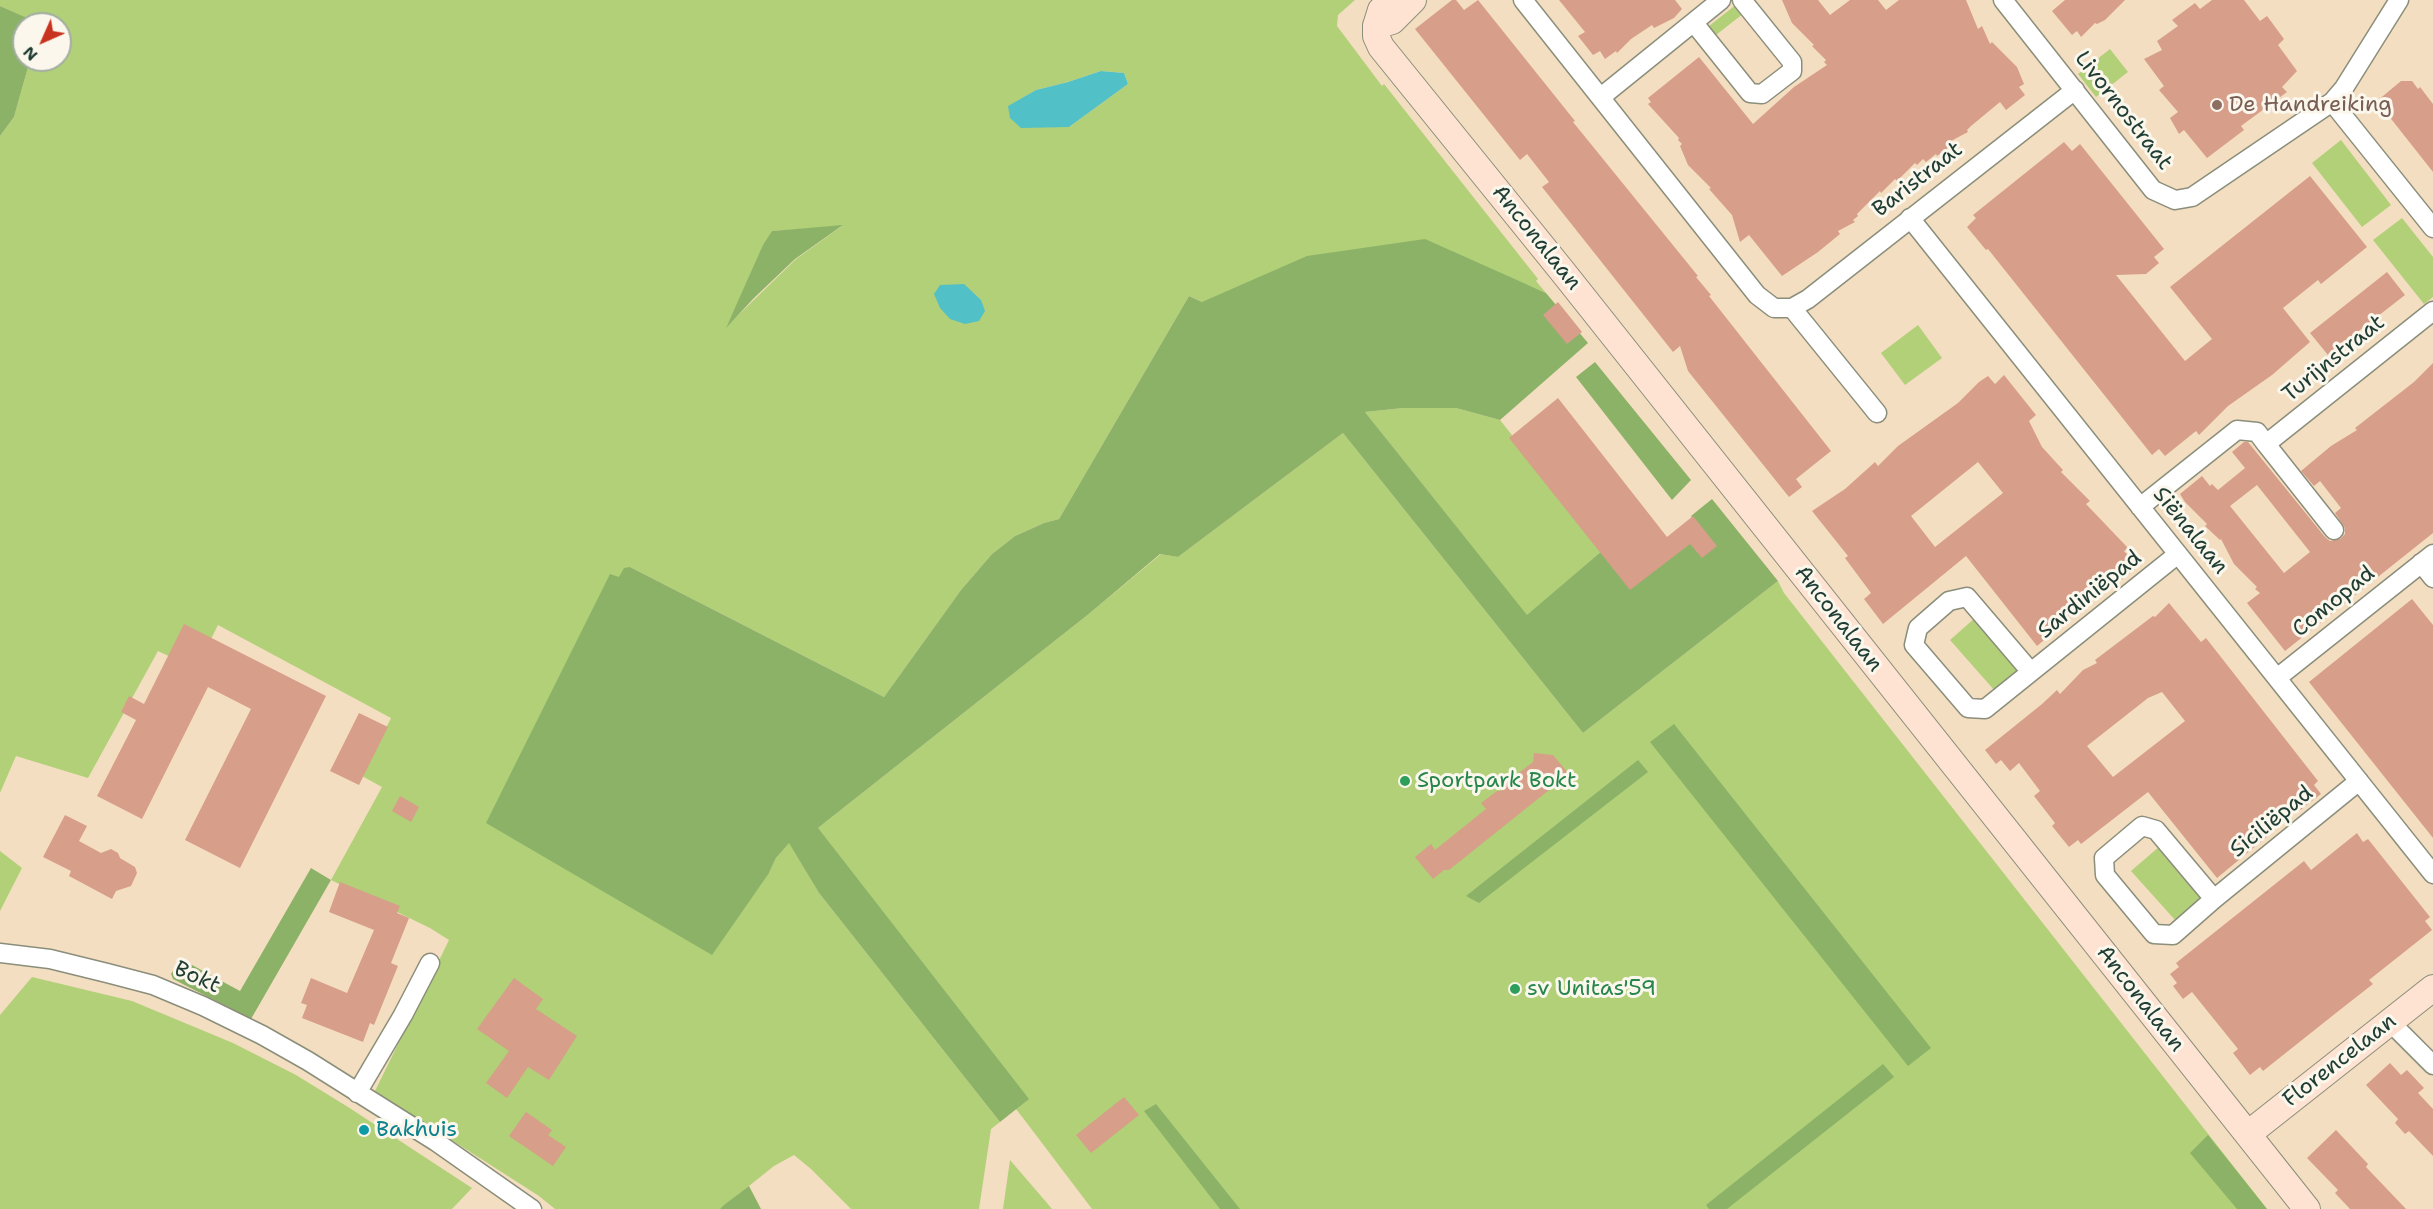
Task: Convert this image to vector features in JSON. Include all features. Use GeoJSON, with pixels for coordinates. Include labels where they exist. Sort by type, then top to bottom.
{"type":"FeatureCollection","features":[{"type":"Feature","properties":{"kind":"street"},"geometry":{"type":"LineString","coordinates":[[1376,26],[1381,10],[1394,0]]}},
{"type":"Feature","properties":{"kind":"street"},"geometry":{"type":"LineString","coordinates":[[1376,26],[1392,21],[1413,0]]}},
{"type":"Feature","properties":{"kind":"street"},"geometry":{"type":"LineString","coordinates":[[1523,0],[1757,295],[1774,308],[1792,308],[1877,413]]}},
{"type":"Feature","properties":{"kind":"street"},"geometry":{"type":"LineString","coordinates":[[1601,97],[1722,0]]}},
{"type":"Feature","properties":{"kind":"street"},"geometry":{"type":"LineString","coordinates":[[1694,23],[1750,93],[1762,94],[1792,71],[1792,62],[1742,0]]}},
{"type":"Feature","properties":{"kind":"street","name":"Livornostraat"},"geometry":{"type":"LineString","coordinates":[[2003,0],[2153,190],[2175,200],[2192,197],[2332,102],[2344,88],[2399,0]]}},
{"type":"Feature","properties":{"kind":"street","name":"Anconalaan"},"geometry":{"type":"LineString","coordinates":[[1376,26],[1376,36],[1381,48],[1563,272],[2307,1209]]}},
{"type":"Feature","properties":{"kind":"street","name":"Baristraat"},"geometry":{"type":"LineString","coordinates":[[1792,308],[1808,299],[2075,90]]}},
{"type":"Feature","properties":{"kind":"street"},"geometry":{"type":"LineString","coordinates":[[2332,102],[2433,228]]}},
{"type":"Feature","properties":{"kind":"street","name":"Siënalaan"},"geometry":{"type":"LineString","coordinates":[[1910,218],[2433,873]]}},
{"type":"Feature","properties":{"kind":"street","name":"Turijnstraat"},"geometry":{"type":"LineString","coordinates":[[2266,444],[2433,311]]}},
{"type":"Feature","properties":{"kind":"street"},"geometry":{"type":"LineString","coordinates":[[2140,507],[2237,430],[2257,432],[2334,530]]}},
{"type":"Feature","properties":{"kind":"street","name":"Sardiniëpad"},"geometry":{"type":"LineString","coordinates":[[2031,672],[1967,597],[1949,601],[1918,628],[1914,645],[1968,708],[1984,709],[2031,672],[2178,554]]}},
{"type":"Feature","properties":{"kind":"street","name":"Comopad"},"geometry":{"type":"LineString","coordinates":[[2277,678],[2427,559],[2433,578]]}},
{"type":"Feature","properties":{"kind":"street","name":"Siciliëpad"},"geometry":{"type":"LineString","coordinates":[[2214,899],[2156,830],[2142,826],[2104,858],[2105,875],[2154,934],[2173,935],[2360,781]]}},
{"type":"Feature","properties":{"kind":"street","name":"Bokt"},"geometry":{"type":"LineString","coordinates":[[0,953],[50,959],[153,985],[262,1035],[308,1061],[435,1141],[532,1209]]}},
{"type":"Feature","properties":{"kind":"street"},"geometry":{"type":"LineString","coordinates":[[357,1093],[403,1015],[430,963]]}},
{"type":"Feature","properties":{"kind":"street","name":"Florencelaan"},"geometry":{"type":"LineString","coordinates":[[2248,1134],[2433,988]]}},
{"type":"Feature","properties":{"kind":"street"},"geometry":{"type":"LineString","coordinates":[[2390,1022],[2433,1065]]}},
{"type":"Feature","properties":{"kind":"green space"},"geometry":{"type":"Polygon","coordinates":[[[0,0],[1355,0],[1338,15],[1337,26],[1382,86],[1384,84],[1538,279],[1536,281],[1546,293],[1528,285],[1202,302],[1189,296],[1059,519],[1015,536],[992,554],[961,590],[884,697],[630,567],[769,873],[776,858],[789,842],[819,893],[1000,1122],[991,1129],[979,1209],[851,1209],[794,1155],[774,1166],[720,1209],[555,1209],[539,1196],[375,1091],[449,940],[430,928],[331,880],[382,787],[362,776],[391,718],[218,625],[196,669],[158,651],[88,778],[16,756],[0,793],[0,136],[14,117],[27,72],[72,72],[72,12],[13,12],[0,6],[0,0]],[[1101,71],[1036,90],[1009,106],[1069,127],[1128,84],[1124,73],[1101,71]],[[842,226],[772,231],[727,326],[796,259],[842,226]]]}},
{"type":"Feature","properties":{"kind":"green space"},"geometry":{"type":"Polygon","coordinates":[[[1737,4],[1744,13],[1716,35],[1709,26],[1737,4]]]}},
{"type":"Feature","properties":{"kind":"green space"},"geometry":{"type":"Polygon","coordinates":[[[0,6],[14,12],[12,72],[27,72],[14,117],[0,136],[0,6]]]}},
{"type":"Feature","properties":{"kind":"green space"},"geometry":{"type":"Polygon","coordinates":[[[2110,49],[2128,72],[2096,97],[2078,74],[2110,49]]]}},
{"type":"Feature","properties":{"kind":"green space"},"geometry":{"type":"Polygon","coordinates":[[[2341,140],[2391,205],[2362,227],[2312,163],[2341,140]]]}},
{"type":"Feature","properties":{"kind":"green space"},"geometry":{"type":"Polygon","coordinates":[[[2402,218],[2433,257],[2433,297],[2424,304],[2373,240],[2402,218]]]}},
{"type":"Feature","properties":{"kind":"green space"},"geometry":{"type":"Polygon","coordinates":[[[843,225],[795,259],[726,328],[763,245],[772,231],[843,225]]]}},
{"type":"Feature","properties":{"kind":"green space"},"geometry":{"type":"Polygon","coordinates":[[[1425,239],[1546,293],[1588,343],[1500,420],[1456,408],[1403,408],[1365,412],[1527,615],[1603,550],[1631,585],[1701,529],[1691,516],[1712,499],[1778,581],[1583,733],[1343,433],[1178,557],[1160,554],[1090,613],[818,828],[1029,1099],[1000,1122],[819,893],[789,843],[776,858],[769,873],[712,955],[486,823],[610,574],[619,577],[624,568],[630,567],[884,697],[961,590],[992,554],[1015,536],[1059,519],[1189,296],[1202,302],[1307,256],[1425,239]]]}},
{"type":"Feature","properties":{"kind":"green space"},"geometry":{"type":"Polygon","coordinates":[[[1918,325],[1942,358],[1905,385],[1881,353],[1918,325]]]}},
{"type":"Feature","properties":{"kind":"green space"},"geometry":{"type":"Polygon","coordinates":[[[1595,362],[1691,480],[1672,500],[1576,377],[1595,362]]]}},
{"type":"Feature","properties":{"kind":"green space"},"geometry":{"type":"Polygon","coordinates":[[[1403,408],[1456,408],[1500,420],[1603,550],[1527,616],[1365,412],[1403,408]]]}},
{"type":"Feature","properties":{"kind":"green space","name":"Sportpark Bokt"},"geometry":{"type":"Polygon","coordinates":[[[1343,433],[1583,733],[1778,581],[1784,593],[2267,1209],[1092,1209],[1023,1118],[809,848],[818,828],[1161,554],[1178,557],[1343,433]]]}},
{"type":"Feature","properties":{"kind":"green space"},"geometry":{"type":"Polygon","coordinates":[[[1976,617],[2020,668],[1995,691],[1950,640],[1976,617]]]}},
{"type":"Feature","properties":{"kind":"green space"},"geometry":{"type":"Polygon","coordinates":[[[1674,724],[1931,1048],[1908,1066],[1650,742],[1674,724]]]}},
{"type":"Feature","properties":{"kind":"green space"},"geometry":{"type":"Polygon","coordinates":[[[1638,760],[1648,772],[1479,903],[1466,896],[1638,760]]]}},
{"type":"Feature","properties":{"kind":"green space"},"geometry":{"type":"Polygon","coordinates":[[[2160,846],[2203,897],[2176,921],[2131,871],[2160,846]]]}},
{"type":"Feature","properties":{"kind":"green space"},"geometry":{"type":"Polygon","coordinates":[[[0,851],[22,868],[0,911],[0,851]]]}},
{"type":"Feature","properties":{"kind":"green space"},"geometry":{"type":"Polygon","coordinates":[[[311,868],[331,880],[251,1019],[173,979],[171,974],[181,959],[240,991],[311,868]]]}},
{"type":"Feature","properties":{"kind":"green space"},"geometry":{"type":"Polygon","coordinates":[[[32,977],[132,1001],[233,1043],[296,1075],[472,1188],[452,1209],[0,1209],[0,1015],[32,977]]]}},
{"type":"Feature","properties":{"kind":"green space"},"geometry":{"type":"Polygon","coordinates":[[[1883,1064],[1894,1077],[1727,1209],[1709,1209],[1706,1205],[1883,1064]]]}},
{"type":"Feature","properties":{"kind":"green space"},"geometry":{"type":"Polygon","coordinates":[[[1156,1104],[1240,1209],[1220,1209],[1144,1111],[1156,1104]]]}},
{"type":"Feature","properties":{"kind":"green space"},"geometry":{"type":"Polygon","coordinates":[[[2208,1135],[2267,1209],[2237,1209],[2190,1153],[2208,1135]]]}},
{"type":"Feature","properties":{"kind":"green space"},"geometry":{"type":"Polygon","coordinates":[[[1010,1160],[1047,1203],[1052,1209],[1003,1209],[1010,1160]]]}},
{"type":"Feature","properties":{"kind":"green space"},"geometry":{"type":"Polygon","coordinates":[[[749,1186],[761,1209],[720,1209],[724,1205],[749,1186]]]}},
{"type":"Feature","properties":{"kind":"water"},"geometry":{"type":"Polygon","coordinates":[[[1101,71],[1124,73],[1128,84],[1069,127],[1021,128],[1010,118],[1008,106],[1036,90],[1101,71]]]}},
{"type":"Feature","properties":{"kind":"water"},"geometry":{"type":"Polygon","coordinates":[[[964,284],[981,300],[985,311],[979,321],[965,324],[950,319],[940,308],[934,294],[940,285],[964,284]]]}},
{"type":"Feature","properties":{"kind":"building"},"geometry":{"type":"Polygon","coordinates":[[[1452,0],[1456,0],[1464,10],[1478,0],[1698,276],[1696,277],[1711,295],[1709,296],[1831,451],[1796,479],[1802,487],[1789,497],[1688,371],[1680,346],[1673,352],[1542,187],[1549,182],[1527,154],[1520,160],[1415,29],[1452,0]]]}},
{"type":"Feature","properties":{"kind":"building"},"geometry":{"type":"Polygon","coordinates":[[[1559,0],[1675,0],[1682,9],[1674,18],[1654,28],[1652,25],[1631,39],[1617,53],[1616,51],[1605,59],[1600,51],[1593,55],[1578,36],[1585,32],[1559,0]]]}},
{"type":"Feature","properties":{"kind":"building"},"geometry":{"type":"Polygon","coordinates":[[[1782,0],[1818,0],[1830,15],[1850,0],[1878,0],[1886,10],[1899,0],[1966,0],[1978,29],[1982,26],[1990,44],[1992,42],[2017,67],[2024,84],[2019,87],[2025,95],[2006,110],[2000,102],[1971,126],[1968,132],[1951,141],[1953,144],[1937,156],[1936,154],[1926,162],[1923,159],[1917,165],[1915,163],[1897,181],[1895,179],[1881,193],[1880,191],[1857,214],[1858,216],[1853,220],[1855,222],[1838,231],[1840,234],[1818,252],[1782,276],[1749,235],[1740,242],[1732,215],[1709,189],[1711,188],[1688,165],[1679,138],[1648,104],[1651,102],[1648,98],[1699,57],[1753,124],[1794,87],[1827,65],[1824,62],[1826,60],[1812,46],[1814,45],[1792,23],[1782,0]]]}},
{"type":"Feature","properties":{"kind":"building"},"geometry":{"type":"Polygon","coordinates":[[[2065,0],[2125,0],[2105,20],[2095,23],[2081,37],[2077,31],[2072,35],[2052,11],[2065,0]]]}},
{"type":"Feature","properties":{"kind":"building"},"geometry":{"type":"Polygon","coordinates":[[[2212,0],[2244,0],[2260,21],[2267,16],[2284,39],[2278,45],[2297,71],[2282,87],[2287,92],[2241,126],[2244,130],[2207,158],[2184,130],[2179,134],[2170,118],[2178,112],[2159,90],[2164,86],[2144,59],[2162,50],[2157,41],[2178,26],[2172,20],[2195,3],[2200,9],[2212,0]]]}},
{"type":"Feature","properties":{"kind":"building"},"geometry":{"type":"Polygon","coordinates":[[[2401,81],[2412,81],[2418,89],[2420,87],[2433,104],[2433,172],[2377,101],[2401,81]]]}},
{"type":"Feature","properties":{"kind":"building"},"geometry":{"type":"Polygon","coordinates":[[[2064,142],[2072,151],[2080,144],[2164,249],[2154,257],[2159,263],[2146,274],[2116,275],[2185,361],[2212,339],[2170,287],[2310,176],[2367,247],[2321,284],[2318,280],[2283,308],[2310,342],[2272,375],[2228,406],[2199,435],[2196,431],[2165,456],[2159,449],[2152,455],[1988,249],[1986,250],[1967,227],[1976,218],[1973,215],[2064,142]]]}},
{"type":"Feature","properties":{"kind":"building"},"geometry":{"type":"Polygon","coordinates":[[[2387,272],[2405,295],[2328,355],[2310,333],[2387,272]]]}},
{"type":"Feature","properties":{"kind":"building"},"geometry":{"type":"Polygon","coordinates":[[[1558,302],[1582,332],[1567,344],[1543,315],[1558,302]]]}},
{"type":"Feature","properties":{"kind":"building"},"geometry":{"type":"Polygon","coordinates":[[[2433,363],[2433,533],[2285,651],[2247,603],[2260,593],[2255,589],[2257,587],[2234,564],[2221,539],[2205,526],[2207,524],[2180,494],[2202,476],[2210,486],[2212,484],[2218,490],[2245,468],[2232,452],[2244,442],[2248,442],[2325,537],[2330,541],[2340,539],[2345,534],[2345,528],[2335,513],[2341,508],[2320,481],[2314,486],[2301,471],[2331,446],[2357,430],[2355,428],[2414,382],[2433,363]],[[2257,485],[2230,506],[2284,573],[2310,552],[2257,485]]]}},
{"type":"Feature","properties":{"kind":"building"},"geometry":{"type":"Polygon","coordinates":[[[2004,375],[2036,415],[2029,421],[2042,447],[2063,470],[2061,472],[2090,501],[2086,504],[2128,548],[2124,551],[2139,566],[2117,583],[2114,579],[2060,623],[2062,625],[2037,646],[1966,556],[1883,624],[1864,599],[1871,593],[1845,558],[1848,556],[1812,511],[1845,489],[1875,462],[1878,466],[1898,446],[1958,403],[1979,382],[1988,376],[1995,384],[2004,375]],[[1978,462],[1911,516],[1935,547],[2003,493],[1978,462]]]}},
{"type":"Feature","properties":{"kind":"building"},"geometry":{"type":"Polygon","coordinates":[[[1558,398],[1667,537],[1693,516],[1717,546],[1702,558],[1690,544],[1630,590],[1509,438],[1558,398]]]}},
{"type":"Feature","properties":{"kind":"building"},"geometry":{"type":"Polygon","coordinates":[[[2412,599],[2433,625],[2433,838],[2309,682],[2412,599]]]}},
{"type":"Feature","properties":{"kind":"building"},"geometry":{"type":"Polygon","coordinates":[[[2169,603],[2201,642],[2206,638],[2318,781],[2314,785],[2321,794],[2299,811],[2296,807],[2266,831],[2269,835],[2217,878],[2148,792],[2081,844],[2078,840],[2069,847],[2052,826],[2055,823],[2034,796],[2040,791],[2019,763],[2010,771],[2001,760],[1996,764],[1985,750],[2057,690],[2060,694],[2083,670],[2097,663],[2095,660],[2153,616],[2155,617],[2169,603]],[[2162,692],[2148,698],[2087,746],[2113,777],[2185,721],[2162,692]]]}},
{"type":"Feature","properties":{"kind":"building"},"geometry":{"type":"Polygon","coordinates":[[[184,624],[326,696],[240,868],[185,840],[251,709],[208,687],[142,819],[97,796],[136,720],[121,712],[129,696],[144,704],[184,624]]]}},
{"type":"Feature","properties":{"kind":"building"},"geometry":{"type":"Polygon","coordinates":[[[359,713],[388,727],[359,785],[330,771],[359,713]]]}},
{"type":"Feature","properties":{"kind":"building"},"geometry":{"type":"Polygon","coordinates":[[[1534,753],[1553,755],[1569,774],[1449,870],[1444,870],[1433,879],[1415,857],[1431,844],[1435,850],[1486,809],[1481,803],[1497,791],[1502,791],[1502,786],[1533,762],[1534,753]]]}},
{"type":"Feature","properties":{"kind":"building"},"geometry":{"type":"Polygon","coordinates":[[[400,796],[419,807],[411,822],[392,811],[400,796]]]}},
{"type":"Feature","properties":{"kind":"building"},"geometry":{"type":"Polygon","coordinates":[[[65,815],[87,826],[79,841],[101,853],[111,849],[135,867],[137,873],[131,886],[116,891],[112,899],[69,876],[71,871],[43,857],[65,815]]]}},
{"type":"Feature","properties":{"kind":"building"},"geometry":{"type":"Polygon","coordinates":[[[2357,833],[2363,842],[2368,839],[2430,917],[2425,921],[2432,930],[2369,980],[2373,984],[2263,1071],[2260,1067],[2250,1075],[2233,1053],[2238,1049],[2192,992],[2183,999],[2173,986],[2177,983],[2170,974],[2179,967],[2176,963],[2304,861],[2311,870],[2357,833]]]}},
{"type":"Feature","properties":{"kind":"building"},"geometry":{"type":"Polygon","coordinates":[[[340,882],[400,906],[397,913],[409,918],[391,963],[398,966],[374,1025],[370,1023],[363,1042],[302,1018],[307,1005],[301,1003],[311,978],[347,993],[374,930],[329,912],[340,882]]]}},
{"type":"Feature","properties":{"kind":"building"},"geometry":{"type":"Polygon","coordinates":[[[514,978],[543,999],[536,1009],[577,1036],[549,1080],[528,1067],[507,1098],[486,1083],[509,1051],[477,1029],[514,978]]]}},
{"type":"Feature","properties":{"kind":"building"},"geometry":{"type":"Polygon","coordinates":[[[2390,1063],[2401,1075],[2407,1070],[2424,1088],[2418,1093],[2433,1109],[2433,1156],[2409,1131],[2405,1134],[2395,1123],[2398,1119],[2366,1085],[2390,1063]]]}},
{"type":"Feature","properties":{"kind":"building"},"geometry":{"type":"Polygon","coordinates":[[[1124,1097],[1139,1115],[1091,1153],[1076,1135],[1124,1097]]]}},
{"type":"Feature","properties":{"kind":"building"},"geometry":{"type":"Polygon","coordinates":[[[526,1112],[552,1130],[548,1135],[566,1147],[553,1166],[509,1136],[526,1112]]]}},
{"type":"Feature","properties":{"kind":"building"},"geometry":{"type":"Polygon","coordinates":[[[2336,1130],[2368,1164],[2366,1167],[2406,1209],[2350,1209],[2335,1193],[2338,1190],[2307,1158],[2336,1130]]]}},
{"type":"Feature","properties":{"kind":"place","name":"De Handreiking"},"geometry":{"type":"Point","coordinates":[2217,105]}},
{"type":"Feature","properties":{"kind":"place","name":"Sportpark Bokt"},"geometry":{"type":"Point","coordinates":[1405,781]}},
{"type":"Feature","properties":{"kind":"place","name":"sv Unitas'59"},"geometry":{"type":"Point","coordinates":[1515,989]}},
{"type":"Feature","properties":{"kind":"place","name":"Bakhuis"},"geometry":{"type":"Point","coordinates":[364,1130]}}]}
